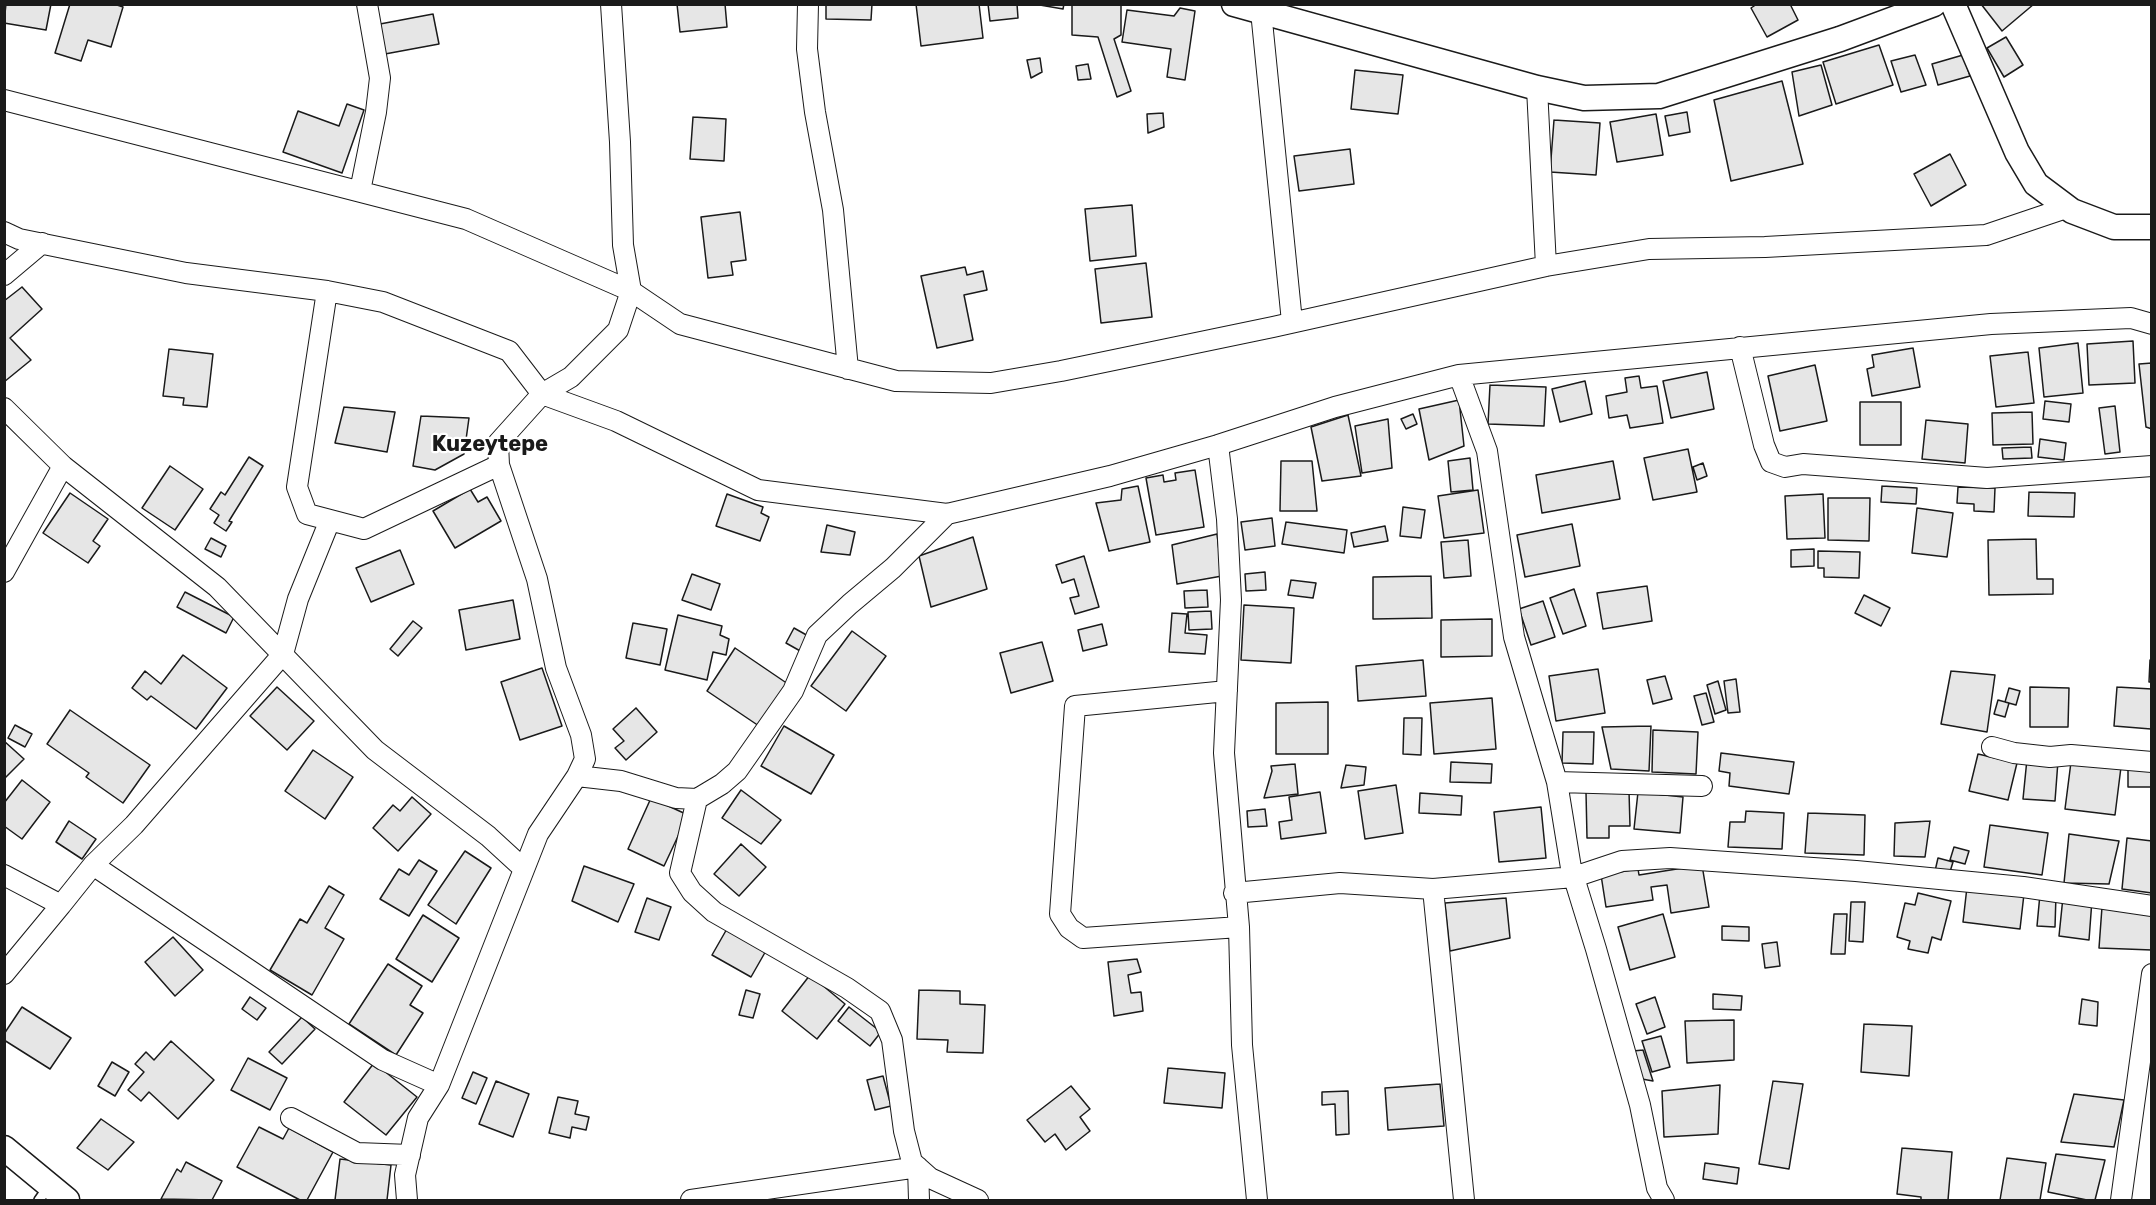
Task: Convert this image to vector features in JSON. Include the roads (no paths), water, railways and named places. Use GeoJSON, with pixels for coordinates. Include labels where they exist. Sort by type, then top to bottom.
{"type":"FeatureCollection","features":[{"type":"Feature","properties":{"kind":"street"},"geometry":{"type":"LineString","coordinates":[[360,191],[376,112],[380,78],[367,4]]}},
{"type":"Feature","properties":{"kind":"street"},"geometry":{"type":"LineString","coordinates":[[406,1200],[405,1175],[418,1118],[439,1085],[538,834],[577,776],[585,759],[581,735],[556,668],[537,579],[499,465],[498,443],[542,394],[571,377],[618,330],[631,291],[623,245],[620,142],[611,4]]}},
{"type":"Feature","properties":{"kind":"street"},"geometry":{"type":"LineString","coordinates":[[808,4],[807,49],[814,112],[833,210],[848,369]]}},
{"type":"Feature","properties":{"kind":"street"},"geometry":{"type":"LineString","coordinates":[[1234,4],[1537,88],[1584,98],[1659,96],[1840,39],[1935,4]]}},
{"type":"Feature","properties":{"kind":"street"},"geometry":{"type":"LineString","coordinates":[[1953,4],[2017,152],[2036,184],[2066,208],[2114,227],[2151,227]]}},
{"type":"Feature","properties":{"kind":"street"},"geometry":{"type":"LineString","coordinates":[[1261,11],[1292,322]]}},
{"type":"Feature","properties":{"kind":"street"},"geometry":{"type":"LineString","coordinates":[[1537,88],[1546,266]]}},
{"type":"Feature","properties":{"kind":"street"},"geometry":{"type":"LineString","coordinates":[[4,100],[466,219],[631,291],[680,324],[896,381],[991,383],[1061,371],[1546,266],[1649,249],[1765,247],[1986,235],[2066,208]]}},
{"type":"Feature","properties":{"kind":"street"},"geometry":{"type":"LineString","coordinates":[[4,232],[19,239],[186,273],[327,291],[384,302],[509,351],[542,394],[616,421],[758,490],[947,514],[1110,476],[1218,445],[1335,407],[1459,375],[1991,324],[2131,318],[2151,324]]}},
{"type":"Feature","properties":{"kind":"street"},"geometry":{"type":"LineString","coordinates":[[4,275],[42,243]]}},
{"type":"Feature","properties":{"kind":"street"},"geometry":{"type":"LineString","coordinates":[[327,291],[297,487],[307,514],[364,529],[499,465]]}},
{"type":"Feature","properties":{"kind":"street"},"geometry":{"type":"LineString","coordinates":[[1740,347],[1764,445],[1771,462],[1785,467],[1803,464],[1986,478],[2151,466]]}},
{"type":"Feature","properties":{"kind":"street"},"geometry":{"type":"LineString","coordinates":[[1459,375],[1487,452],[1514,637],[1557,782],[1574,878],[1640,1105],[1657,1188],[1664,1200]]}},
{"type":"Feature","properties":{"kind":"street"},"geometry":{"type":"LineString","coordinates":[[4,408],[63,466],[217,587],[375,750],[488,836],[524,869]]}},
{"type":"Feature","properties":{"kind":"street"},"geometry":{"type":"LineString","coordinates":[[1218,445],[1227,519],[1231,600],[1224,753],[1234,893],[1239,927],[1242,1046],[1257,1200]]}},
{"type":"Feature","properties":{"kind":"street"},"geometry":{"type":"LineString","coordinates":[[4,572],[63,466]]}},
{"type":"Feature","properties":{"kind":"street"},"geometry":{"type":"LineString","coordinates":[[577,776],[621,781],[676,798],[697,799],[722,784],[737,771],[793,691],[817,635],[893,568],[947,514]]}},
{"type":"Feature","properties":{"kind":"street"},"geometry":{"type":"LineString","coordinates":[[4,974],[93,865],[134,825],[283,654],[298,599],[330,520]]}},
{"type":"Feature","properties":{"kind":"street"},"geometry":{"type":"LineString","coordinates":[[1227,691],[1075,706],[1060,914],[1069,928],[1083,938],[1239,927]]}},
{"type":"Feature","properties":{"kind":"street"},"geometry":{"type":"LineString","coordinates":[[1992,747],[2023,754],[2050,756],[2071,754],[2151,762]]}},
{"type":"Feature","properties":{"kind":"street"},"geometry":{"type":"LineString","coordinates":[[1557,782],[1702,786]]}},
{"type":"Feature","properties":{"kind":"street"},"geometry":{"type":"LineString","coordinates":[[697,799],[680,873],[693,892],[714,912],[848,988],[880,1011],[892,1040],[904,1131],[912,1162],[930,1178],[978,1200]]}},
{"type":"Feature","properties":{"kind":"street"},"geometry":{"type":"LineString","coordinates":[[1234,893],[1340,883],[1433,889],[1574,878],[1622,861],[1670,858],[1856,871],[2022,887],[2151,906]]}},
{"type":"Feature","properties":{"kind":"street"},"geometry":{"type":"LineString","coordinates":[[93,865],[383,1060],[439,1085]]}},
{"type":"Feature","properties":{"kind":"street"},"geometry":{"type":"LineString","coordinates":[[4,875],[61,905]]}},
{"type":"Feature","properties":{"kind":"street"},"geometry":{"type":"LineString","coordinates":[[1433,889],[1464,1200]]}},
{"type":"Feature","properties":{"kind":"street"},"geometry":{"type":"LineString","coordinates":[[2121,1200],[2151,974]]}},
{"type":"Feature","properties":{"kind":"street"},"geometry":{"type":"LineString","coordinates":[[291,1118],[357,1152],[410,1155]]}},
{"type":"Feature","properties":{"kind":"street"},"geometry":{"type":"LineString","coordinates":[[4,1148],[52,1196]]}},
{"type":"Feature","properties":{"kind":"street"},"geometry":{"type":"LineString","coordinates":[[691,1200],[918,1167]]}},
{"type":"Feature","properties":{"kind":"street"},"geometry":{"type":"LineString","coordinates":[[918,1167],[919,1200]]}},
{"type":"Feature","properties":{"kind":"district","name":"Kuzeytepe"},"geometry":{"type":"Point","coordinates":[490,445]}}]}
